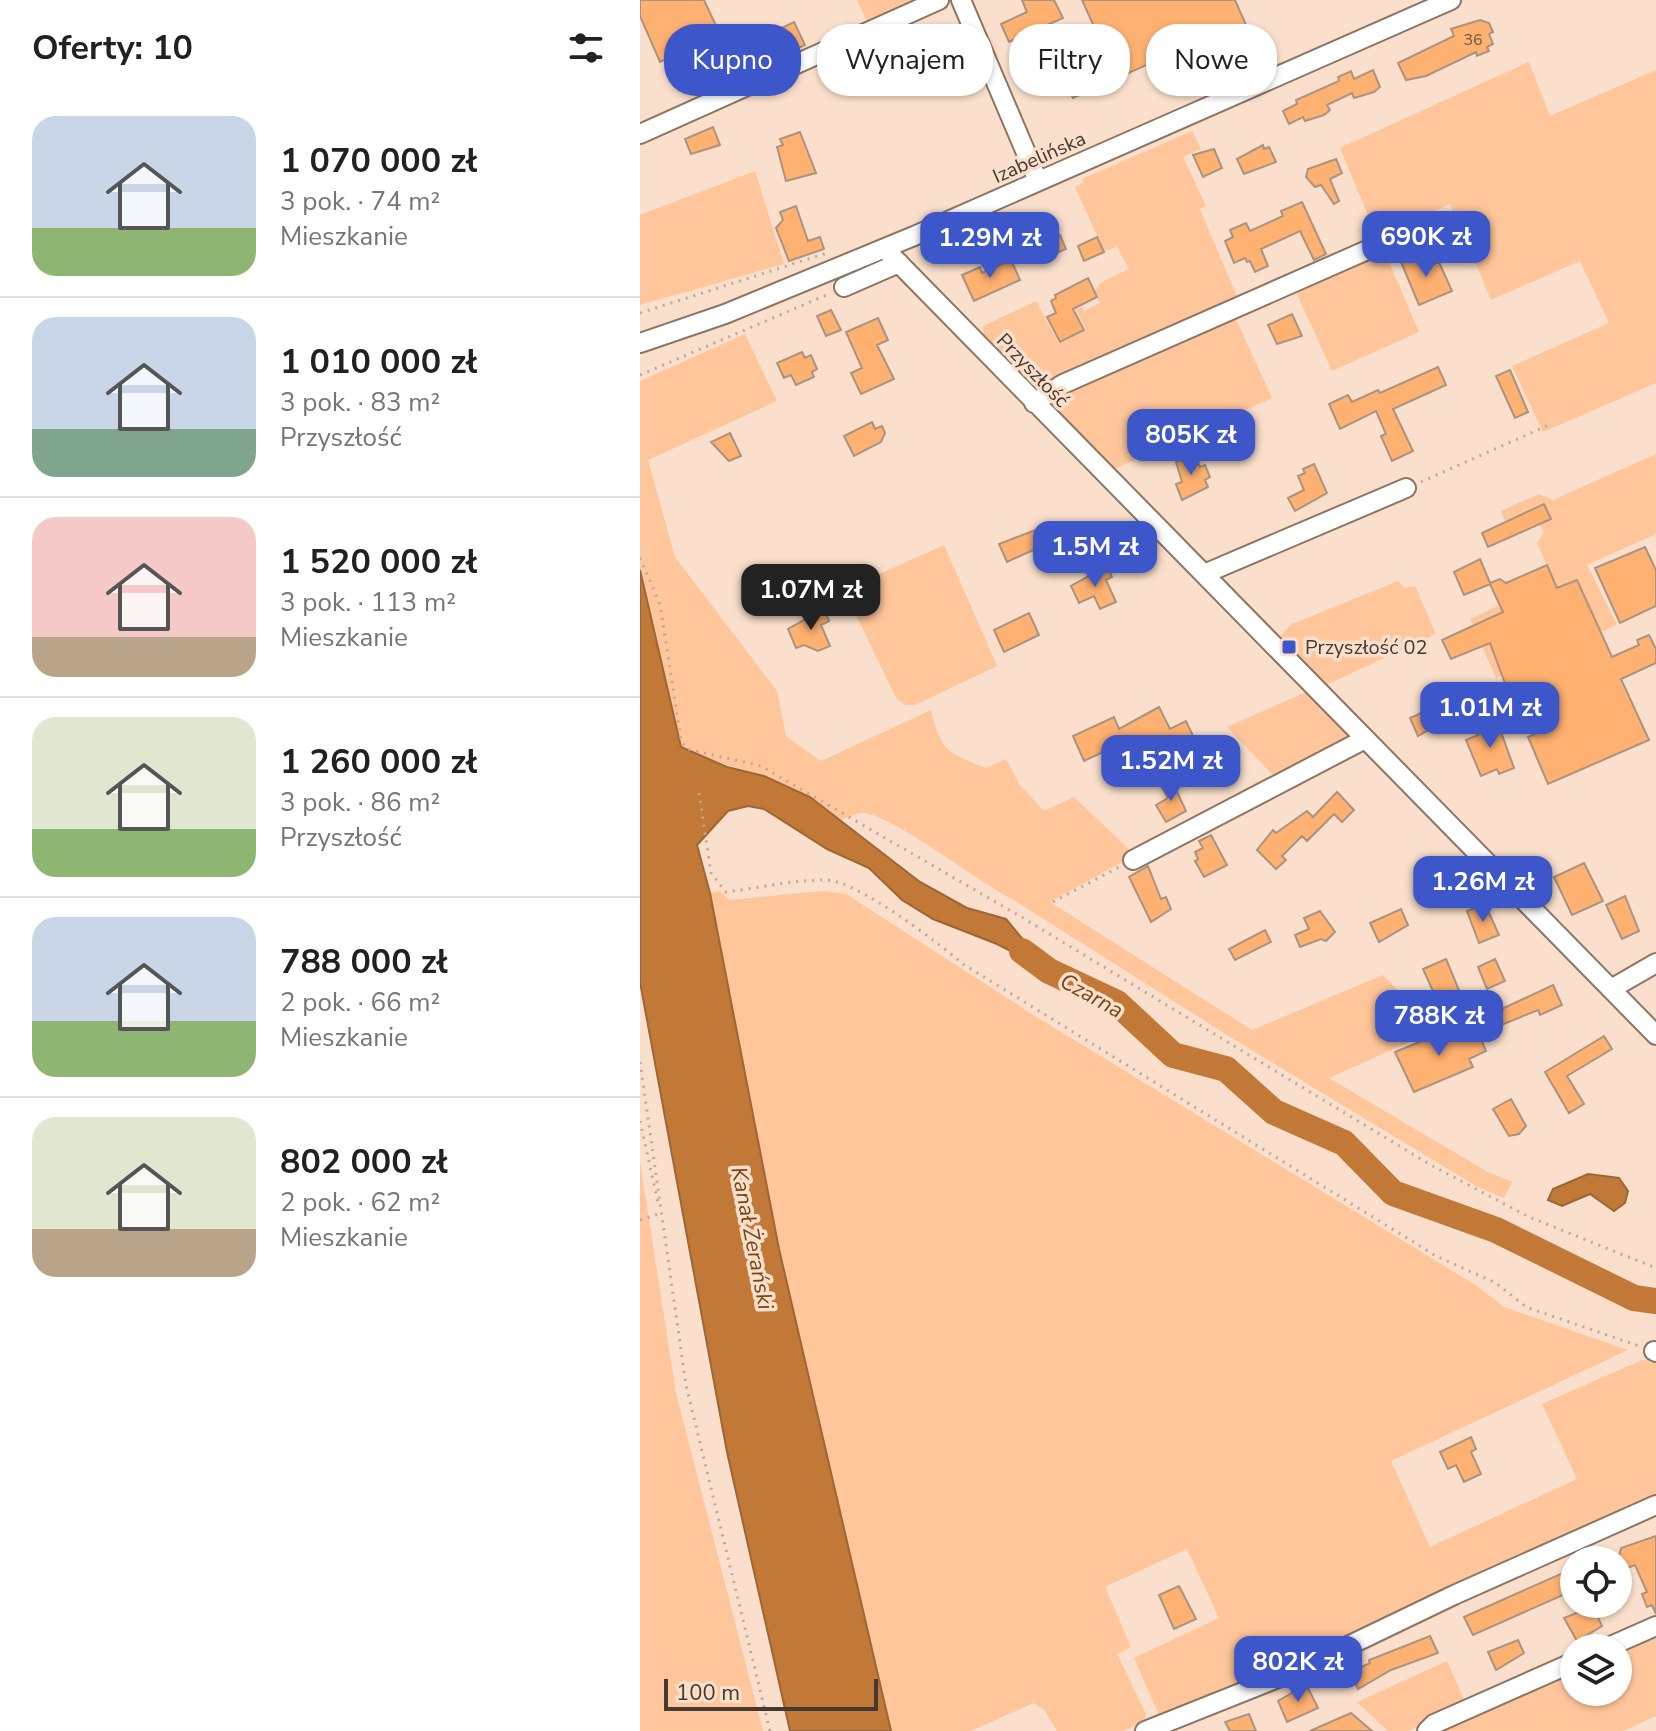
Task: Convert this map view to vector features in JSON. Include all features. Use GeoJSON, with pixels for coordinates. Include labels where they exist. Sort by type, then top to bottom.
{"type":"FeatureCollection","features":[{"type":"Feature","properties":{"kind":"street"},"geometry":{"type":"LineString","coordinates":[[640,134],[939,0]]}},
{"type":"Feature","properties":{"kind":"street"},"geometry":{"type":"LineString","coordinates":[[961,0],[1038,181]]}},
{"type":"Feature","properties":{"kind":"street","name":"Izabelińska"},"geometry":{"type":"LineString","coordinates":[[640,343],[725,314],[885,249],[1451,0]]}},
{"type":"Feature","properties":{"kind":"street"},"geometry":{"type":"LineString","coordinates":[[1034,403],[1077,378],[1415,229]]}},
{"type":"Feature","properties":{"kind":"street","name":"Przyszłość"},"geometry":{"type":"LineString","coordinates":[[885,249],[1656,1035]]}},
{"type":"Feature","properties":{"kind":"street"},"geometry":{"type":"LineString","coordinates":[[844,287],[899,263]]}},
{"type":"Feature","properties":{"kind":"street"},"geometry":{"type":"LineString","coordinates":[[1204,574],[1406,488]]}},
{"type":"Feature","properties":{"kind":"street"},"geometry":{"type":"LineString","coordinates":[[1133,860],[1365,739]]}},
{"type":"Feature","properties":{"kind":"street"},"geometry":{"type":"LineString","coordinates":[[1611,989],[1656,963]]}},
{"type":"Feature","properties":{"kind":"street"},"geometry":{"type":"LineString","coordinates":[[1145,1731],[1298,1670],[1454,1595],[1656,1505]]}},
{"type":"Feature","properties":{"kind":"street"},"geometry":{"type":"LineString","coordinates":[[1632,1637],[1656,1626]]}},
{"type":"Feature","properties":{"kind":"street"},"geometry":{"type":"LineString","coordinates":[[1427,1731],[1434,1724],[1560,1668]]}},
{"type":"Feature","properties":{"kind":"path"},"geometry":{"type":"LineString","coordinates":[[640,313],[833,251]]}},
{"type":"Feature","properties":{"kind":"path"},"geometry":{"type":"LineString","coordinates":[[640,375],[844,287]]}},
{"type":"Feature","properties":{"kind":"path"},"geometry":{"type":"LineString","coordinates":[[1406,488],[1549,425]]}},
{"type":"Feature","properties":{"kind":"path"},"geometry":{"type":"LineString","coordinates":[[640,558],[660,604],[681,740],[687,749],[761,766],[1018,915],[1429,1164],[1529,1217],[1656,1268]]}},
{"type":"Feature","properties":{"kind":"path"},"geometry":{"type":"LineString","coordinates":[[699,793],[706,836],[705,851],[711,873],[726,892],[828,879],[851,888],[936,940],[963,964],[1436,1256],[1496,1283],[1526,1307],[1655,1351]]}},
{"type":"Feature","properties":{"kind":"path"},"geometry":{"type":"LineString","coordinates":[[1053,902],[1133,860]]}},
{"type":"Feature","properties":{"kind":"path"},"geometry":{"type":"LineString","coordinates":[[640,1062],[686,1385],[770,1731]]}},
{"type":"Feature","properties":{"kind":"path"},"geometry":{"type":"LineString","coordinates":[[640,1121],[661,1213]]}},
{"type":"Feature","properties":{"kind":"path"},"geometry":{"type":"LineString","coordinates":[[640,1220],[661,1213]]}},
{"type":"Feature","properties":{"kind":"shaded area"},"geometry":{"type":"Polygon","coordinates":[[[857,0],[916,0],[867,22],[857,0]]]}},
{"type":"Feature","properties":{"kind":"shaded area"},"geometry":{"type":"Polygon","coordinates":[[[1529,62],[1550,116],[1656,70],[1656,383],[1543,432],[1512,366],[1609,323],[1580,261],[1491,300],[1450,204],[1377,237],[1340,148],[1529,62]]]}},
{"type":"Feature","properties":{"kind":"shaded area"},"geometry":{"type":"Polygon","coordinates":[[[1192,131],[1201,149],[1183,157],[1206,206],[1200,209],[1238,299],[1042,390],[1031,388],[984,341],[983,326],[1036,301],[1059,344],[1086,330],[1076,310],[1082,307],[1084,311],[1100,303],[1094,292],[1100,283],[1129,269],[1117,247],[1104,251],[1075,187],[1083,183],[1082,179],[1192,131]]]}},
{"type":"Feature","properties":{"kind":"shaded area"},"geometry":{"type":"Polygon","coordinates":[[[755,171],[784,264],[640,305],[640,215],[755,171]]]}},
{"type":"Feature","properties":{"kind":"shaded area"},"geometry":{"type":"Polygon","coordinates":[[[1384,250],[1419,332],[1332,371],[1295,290],[1384,250]]]}},
{"type":"Feature","properties":{"kind":"shaded area"},"geometry":{"type":"Polygon","coordinates":[[[1235,317],[1272,398],[1112,470],[1049,404],[1051,398],[1235,317]]]}},
{"type":"Feature","properties":{"kind":"shaded area"},"geometry":{"type":"Polygon","coordinates":[[[745,334],[777,401],[648,460],[675,557],[777,691],[786,736],[821,761],[931,710],[938,734],[948,749],[986,768],[1006,759],[1019,784],[1044,811],[1074,797],[1135,855],[1050,902],[1252,1030],[1383,975],[1436,1030],[1329,1078],[1486,1171],[1512,1182],[1504,1198],[1476,1186],[1235,1040],[891,823],[861,813],[837,821],[781,785],[681,747],[640,570],[640,381],[745,334]]]}},
{"type":"Feature","properties":{"kind":"shaded area"},"geometry":{"type":"Polygon","coordinates":[[[1656,454],[1656,534],[1587,565],[1617,625],[1496,678],[1470,619],[1553,580],[1537,543],[1544,533],[1540,524],[1550,519],[1544,504],[1505,521],[1501,511],[1539,494],[1553,500],[1656,454]]]}},
{"type":"Feature","properties":{"kind":"shaded area"},"geometry":{"type":"Polygon","coordinates":[[[944,545],[997,666],[915,705],[905,705],[896,698],[844,590],[944,545]]]}},
{"type":"Feature","properties":{"kind":"shaded area"},"geometry":{"type":"Polygon","coordinates":[[[1398,581],[1405,588],[1415,586],[1436,634],[1326,685],[1280,637],[1290,625],[1398,581]]]}},
{"type":"Feature","properties":{"kind":"shaded area"},"geometry":{"type":"Polygon","coordinates":[[[1306,692],[1353,740],[1278,780],[1227,727],[1306,692]]]}},
{"type":"Feature","properties":{"kind":"shaded area"},"geometry":{"type":"Polygon","coordinates":[[[720,891],[729,900],[823,891],[846,894],[1035,1016],[1474,1284],[1504,1307],[1628,1350],[1391,1461],[1430,1547],[1577,1479],[1542,1404],[1642,1360],[1656,1360],[1656,1496],[1311,1651],[1313,1657],[1165,1717],[1159,1715],[1134,1658],[1219,1618],[1187,1549],[1105,1587],[1131,1647],[1117,1654],[1146,1714],[1144,1721],[1124,1731],[1057,1731],[1045,1711],[1034,1703],[971,1731],[891,1731],[779,1249],[710,893],[720,891]]]}},
{"type":"Feature","properties":{"kind":"shaded area"},"geometry":{"type":"Polygon","coordinates":[[[640,1162],[676,1393],[763,1731],[640,1731],[640,1162]]]}},
{"type":"Feature","properties":{"kind":"shaded area"},"geometry":{"type":"Polygon","coordinates":[[[1656,1632],[1656,1716],[1623,1731],[1443,1731],[1452,1723],[1560,1675],[1560,1706],[1632,1706],[1632,1643],[1656,1632]]]}},
{"type":"Feature","properties":{"kind":"shaded area"},"geometry":{"type":"Polygon","coordinates":[[[1447,1661],[1466,1704],[1408,1731],[1388,1731],[1357,1702],[1447,1661]]]}},
{"type":"Feature","properties":{"kind":"water","name":"Kanał Żerański"},"geometry":{"type":"Polygon","coordinates":[[[640,570],[681,747],[727,767],[764,776],[810,797],[920,882],[967,908],[1006,919],[1049,971],[997,944],[933,919],[902,900],[869,868],[827,849],[764,809],[748,806],[728,811],[697,845],[710,893],[779,1249],[891,1731],[790,1731],[727,1452],[640,982],[640,570]]]}},
{"type":"Feature","properties":{"kind":"water"},"geometry":{"type":"Polygon","coordinates":[[[1588,1174],[1619,1178],[1628,1191],[1625,1203],[1614,1211],[1590,1194],[1562,1206],[1548,1200],[1553,1189],[1588,1174]]]}},
{"type":"Feature","properties":{"kind":"building"},"geometry":{"type":"Polygon","coordinates":[[[640,0],[704,0],[715,24],[664,24],[664,60],[660,62],[640,16],[640,0]]]}},
{"type":"Feature","properties":{"kind":"building"},"geometry":{"type":"Polygon","coordinates":[[[1022,0],[1054,0],[1063,18],[1050,24],[1009,24],[1009,42],[1001,24],[1027,12],[1022,0]]]}},
{"type":"Feature","properties":{"kind":"building"},"geometry":{"type":"Polygon","coordinates":[[[1082,0],[1235,0],[1246,24],[1146,24],[1146,65],[1130,72],[1130,24],[1093,24],[1082,0]]]}},
{"type":"Feature","properties":{"kind":"building"},"geometry":{"type":"Polygon","coordinates":[[[1480,20],[1489,23],[1493,32],[1489,34],[1493,44],[1487,47],[1489,51],[1477,56],[1476,52],[1426,76],[1406,80],[1398,63],[1454,36],[1451,29],[1480,20]]]}},
{"type":"Feature","properties":{"kind":"building"},"geometry":{"type":"Polygon","coordinates":[[[1373,70],[1380,87],[1374,92],[1354,98],[1352,93],[1327,105],[1330,110],[1324,115],[1305,121],[1303,117],[1289,124],[1283,111],[1297,104],[1296,100],[1339,81],[1338,77],[1351,71],[1354,79],[1373,70]]]}},
{"type":"Feature","properties":{"kind":"building"},"geometry":{"type":"Polygon","coordinates":[[[713,127],[720,145],[691,154],[685,139],[713,127]]]}},
{"type":"Feature","properties":{"kind":"building"},"geometry":{"type":"Polygon","coordinates":[[[800,132],[816,173],[786,181],[777,147],[783,145],[780,139],[800,132]]]}},
{"type":"Feature","properties":{"kind":"building"},"geometry":{"type":"Polygon","coordinates":[[[1263,145],[1264,149],[1269,147],[1276,162],[1244,174],[1237,159],[1263,145]]]}},
{"type":"Feature","properties":{"kind":"building"},"geometry":{"type":"Polygon","coordinates":[[[1214,149],[1222,168],[1203,177],[1193,155],[1214,149]]]}},
{"type":"Feature","properties":{"kind":"building"},"geometry":{"type":"Polygon","coordinates":[[[1336,159],[1342,173],[1330,179],[1339,201],[1334,204],[1321,185],[1315,187],[1306,177],[1308,169],[1336,159]]]}},
{"type":"Feature","properties":{"kind":"building"},"geometry":{"type":"Polygon","coordinates":[[[1302,202],[1326,254],[1314,260],[1300,231],[1261,249],[1268,266],[1255,272],[1245,258],[1234,263],[1225,241],[1233,237],[1230,230],[1246,223],[1250,231],[1283,216],[1281,211],[1302,202]]]}},
{"type":"Feature","properties":{"kind":"building"},"geometry":{"type":"Polygon","coordinates":[[[796,206],[808,241],[820,237],[824,249],[789,261],[776,228],[783,220],[780,212],[796,206]]]}},
{"type":"Feature","properties":{"kind":"building"},"geometry":{"type":"Polygon","coordinates":[[[1060,235],[1066,249],[1034,262],[1030,250],[1060,235]]]}},
{"type":"Feature","properties":{"kind":"building"},"geometry":{"type":"Polygon","coordinates":[[[1097,237],[1104,252],[1084,261],[1078,246],[1097,237]]]}},
{"type":"Feature","properties":{"kind":"building"},"geometry":{"type":"Polygon","coordinates":[[[1423,253],[1429,266],[1439,262],[1452,291],[1419,305],[1401,262],[1423,253]]]}},
{"type":"Feature","properties":{"kind":"building"},"geometry":{"type":"Polygon","coordinates":[[[1011,260],[1020,280],[974,301],[962,275],[980,267],[982,273],[1011,260]]]}},
{"type":"Feature","properties":{"kind":"building"},"geometry":{"type":"Polygon","coordinates":[[[1088,278],[1097,297],[1073,309],[1084,330],[1060,342],[1047,317],[1056,313],[1051,301],[1056,298],[1055,295],[1088,278]]]}},
{"type":"Feature","properties":{"kind":"building"},"geometry":{"type":"Polygon","coordinates":[[[831,310],[841,330],[826,336],[817,316],[831,310]]]}},
{"type":"Feature","properties":{"kind":"building"},"geometry":{"type":"Polygon","coordinates":[[[1292,314],[1302,336],[1277,344],[1268,325],[1292,314]]]}},
{"type":"Feature","properties":{"kind":"building"},"geometry":{"type":"Polygon","coordinates":[[[878,318],[888,340],[877,345],[894,379],[861,394],[851,373],[862,368],[846,332],[878,318]]]}},
{"type":"Feature","properties":{"kind":"building"},"geometry":{"type":"Polygon","coordinates":[[[802,352],[805,358],[811,355],[817,369],[812,372],[814,377],[796,385],[791,375],[784,378],[777,363],[802,352]]]}},
{"type":"Feature","properties":{"kind":"building"},"geometry":{"type":"Polygon","coordinates":[[[1438,367],[1446,385],[1393,409],[1413,451],[1392,461],[1381,436],[1386,434],[1376,411],[1340,429],[1329,404],[1348,395],[1352,402],[1378,390],[1380,393],[1438,367]]]}},
{"type":"Feature","properties":{"kind":"building"},"geometry":{"type":"Polygon","coordinates":[[[1510,370],[1528,412],[1515,418],[1496,376],[1510,370]]]}},
{"type":"Feature","properties":{"kind":"building"},"geometry":{"type":"Polygon","coordinates":[[[872,422],[875,429],[882,426],[885,433],[881,442],[854,456],[844,436],[872,422]]]}},
{"type":"Feature","properties":{"kind":"building"},"geometry":{"type":"Polygon","coordinates":[[[730,433],[741,456],[729,461],[711,442],[730,433]]]}},
{"type":"Feature","properties":{"kind":"building"},"geometry":{"type":"Polygon","coordinates":[[[1194,454],[1200,467],[1205,465],[1210,477],[1205,480],[1208,487],[1182,500],[1176,484],[1182,482],[1176,462],[1194,454]]]}},
{"type":"Feature","properties":{"kind":"building"},"geometry":{"type":"Polygon","coordinates":[[[1314,464],[1327,493],[1295,511],[1288,498],[1304,490],[1298,476],[1305,473],[1303,469],[1314,464]]]}},
{"type":"Feature","properties":{"kind":"building"},"geometry":{"type":"Polygon","coordinates":[[[1544,504],[1551,519],[1488,547],[1482,533],[1544,504]]]}},
{"type":"Feature","properties":{"kind":"building"},"geometry":{"type":"Polygon","coordinates":[[[1051,524],[1057,539],[1071,532],[1076,543],[1050,555],[1053,562],[1041,568],[1033,550],[1007,562],[999,544],[1051,524]]]}},
{"type":"Feature","properties":{"kind":"building"},"geometry":{"type":"Polygon","coordinates":[[[1645,547],[1656,570],[1656,606],[1620,623],[1595,568],[1645,547]]]}},
{"type":"Feature","properties":{"kind":"building"},"geometry":{"type":"Polygon","coordinates":[[[1480,559],[1490,583],[1500,579],[1506,583],[1547,565],[1557,588],[1577,580],[1612,657],[1639,645],[1637,640],[1649,635],[1656,649],[1656,663],[1621,679],[1649,740],[1548,784],[1528,737],[1553,726],[1502,719],[1516,713],[1490,643],[1451,659],[1442,640],[1503,612],[1490,584],[1464,595],[1454,572],[1480,559]]]}},
{"type":"Feature","properties":{"kind":"building"},"geometry":{"type":"Polygon","coordinates":[[[1107,566],[1112,577],[1106,580],[1116,602],[1100,609],[1094,596],[1079,603],[1071,586],[1107,566]]]}},
{"type":"Feature","properties":{"kind":"building"},"geometry":{"type":"Polygon","coordinates":[[[824,609],[829,621],[821,625],[830,646],[818,651],[804,645],[796,648],[788,629],[824,609]]]}},
{"type":"Feature","properties":{"kind":"building"},"geometry":{"type":"Polygon","coordinates":[[[1029,613],[1039,635],[1004,652],[994,630],[1029,613]]]}},
{"type":"Feature","properties":{"kind":"building"},"geometry":{"type":"Polygon","coordinates":[[[1452,699],[1458,713],[1418,736],[1410,718],[1452,699]]]}},
{"type":"Feature","properties":{"kind":"building"},"geometry":{"type":"Polygon","coordinates":[[[1159,707],[1170,729],[1186,721],[1195,740],[1170,751],[1164,740],[1145,749],[1140,738],[1132,742],[1131,739],[1084,761],[1073,736],[1114,717],[1119,729],[1159,707]]]}},
{"type":"Feature","properties":{"kind":"building"},"geometry":{"type":"Polygon","coordinates":[[[1497,721],[1514,768],[1499,774],[1497,769],[1481,776],[1466,740],[1478,735],[1476,730],[1497,721]]]}},
{"type":"Feature","properties":{"kind":"building"},"geometry":{"type":"Polygon","coordinates":[[[1216,739],[1236,759],[1222,772],[1200,755],[1216,739]]]}},
{"type":"Feature","properties":{"kind":"building"},"geometry":{"type":"Polygon","coordinates":[[[1172,781],[1186,811],[1166,822],[1156,805],[1168,798],[1162,787],[1172,781]]]}},
{"type":"Feature","properties":{"kind":"building"},"geometry":{"type":"Polygon","coordinates":[[[1337,792],[1354,810],[1342,822],[1334,814],[1307,841],[1302,836],[1282,856],[1286,860],[1276,869],[1257,850],[1273,830],[1276,833],[1307,811],[1313,817],[1337,792]]]}},
{"type":"Feature","properties":{"kind":"building"},"geometry":{"type":"Polygon","coordinates":[[[1211,835],[1227,865],[1204,877],[1195,861],[1198,859],[1195,852],[1203,848],[1199,841],[1211,835]]]}},
{"type":"Feature","properties":{"kind":"building"},"geometry":{"type":"Polygon","coordinates":[[[1584,863],[1603,901],[1572,915],[1554,877],[1584,863]]]}},
{"type":"Feature","properties":{"kind":"building"},"geometry":{"type":"Polygon","coordinates":[[[1148,866],[1161,899],[1166,897],[1171,909],[1151,922],[1129,877],[1148,866]]]}},
{"type":"Feature","properties":{"kind":"building"},"geometry":{"type":"Polygon","coordinates":[[[1625,896],[1639,931],[1622,939],[1606,905],[1625,896]]]}},
{"type":"Feature","properties":{"kind":"building"},"geometry":{"type":"Polygon","coordinates":[[[1485,904],[1499,935],[1479,943],[1467,911],[1485,904]]]}},
{"type":"Feature","properties":{"kind":"building"},"geometry":{"type":"Polygon","coordinates":[[[1401,909],[1408,925],[1379,942],[1370,923],[1401,909]]]}},
{"type":"Feature","properties":{"kind":"building"},"geometry":{"type":"Polygon","coordinates":[[[1320,911],[1335,932],[1326,941],[1321,939],[1300,947],[1295,935],[1309,929],[1304,918],[1320,911]]]}},
{"type":"Feature","properties":{"kind":"building"},"geometry":{"type":"Polygon","coordinates":[[[1265,930],[1271,942],[1235,960],[1229,949],[1265,930]]]}},
{"type":"Feature","properties":{"kind":"building"},"geometry":{"type":"Polygon","coordinates":[[[1446,959],[1461,995],[1448,1000],[1446,994],[1436,998],[1423,969],[1446,959]]]}},
{"type":"Feature","properties":{"kind":"building"},"geometry":{"type":"Polygon","coordinates":[[[1495,959],[1505,981],[1487,989],[1478,967],[1495,959]]]}},
{"type":"Feature","properties":{"kind":"building"},"geometry":{"type":"Polygon","coordinates":[[[1553,985],[1562,1005],[1540,1015],[1538,1010],[1499,1026],[1493,1013],[1553,985]]]}},
{"type":"Feature","properties":{"kind":"building"},"geometry":{"type":"Polygon","coordinates":[[[1456,1027],[1462,1041],[1479,1034],[1486,1051],[1469,1059],[1473,1067],[1414,1092],[1395,1052],[1456,1027]]]}},
{"type":"Feature","properties":{"kind":"building"},"geometry":{"type":"Polygon","coordinates":[[[1604,1036],[1612,1049],[1567,1076],[1584,1104],[1569,1113],[1545,1072],[1604,1036]]]}},
{"type":"Feature","properties":{"kind":"building"},"geometry":{"type":"Polygon","coordinates":[[[1511,1099],[1526,1126],[1519,1134],[1509,1136],[1493,1109],[1511,1099]]]}},
{"type":"Feature","properties":{"kind":"building"},"geometry":{"type":"Polygon","coordinates":[[[1471,1437],[1476,1449],[1471,1452],[1481,1474],[1464,1482],[1456,1465],[1448,1469],[1440,1452],[1471,1437]]]}},
{"type":"Feature","properties":{"kind":"building"},"geometry":{"type":"Polygon","coordinates":[[[1656,1536],[1656,1614],[1652,1605],[1647,1607],[1642,1594],[1647,1592],[1635,1565],[1632,1566],[1632,1546],[1627,1546],[1656,1536]]]}},
{"type":"Feature","properties":{"kind":"building"},"geometry":{"type":"Polygon","coordinates":[[[1560,1574],[1560,1596],[1473,1635],[1464,1617],[1560,1574]]]}},
{"type":"Feature","properties":{"kind":"building"},"geometry":{"type":"Polygon","coordinates":[[[1179,1586],[1196,1619],[1174,1629],[1159,1595],[1179,1586]]]}},
{"type":"Feature","properties":{"kind":"building"},"geometry":{"type":"Polygon","coordinates":[[[1564,1618],[1598,1618],[1602,1626],[1589,1634],[1573,1634],[1564,1618]]]}},
{"type":"Feature","properties":{"kind":"building"},"geometry":{"type":"Polygon","coordinates":[[[1430,1636],[1438,1653],[1391,1670],[1358,1689],[1351,1672],[1370,1663],[1369,1660],[1430,1636]]]}},
{"type":"Feature","properties":{"kind":"building"},"geometry":{"type":"Polygon","coordinates":[[[1518,1640],[1524,1653],[1496,1670],[1488,1652],[1518,1640]]]}},
{"type":"Feature","properties":{"kind":"building"},"geometry":{"type":"Polygon","coordinates":[[[1308,1688],[1318,1708],[1287,1722],[1278,1701],[1299,1689],[1308,1688]]]}},
{"type":"Feature","properties":{"kind":"building"},"geometry":{"type":"Polygon","coordinates":[[[1351,1713],[1372,1731],[1310,1731],[1351,1713]]]}},
{"type":"Feature","properties":{"kind":"building"},"geometry":{"type":"Polygon","coordinates":[[[1249,1714],[1256,1731],[1230,1731],[1225,1722],[1249,1714]]]}},
{"type":"Feature","properties":{"kind":"waterway","name":"Czarna"},"geometry":{"type":"LineString","coordinates":[[1022,951],[1049,971],[1117,1003],[1173,1055],[1226,1069],[1274,1112],[1344,1143],[1393,1193],[1496,1230],[1634,1298],[1656,1301]]}},
{"type":"Feature","properties":{"kind":"place","name":"Przyszłość 02"},"geometry":{"type":"Point","coordinates":[1289,647]}}]}
